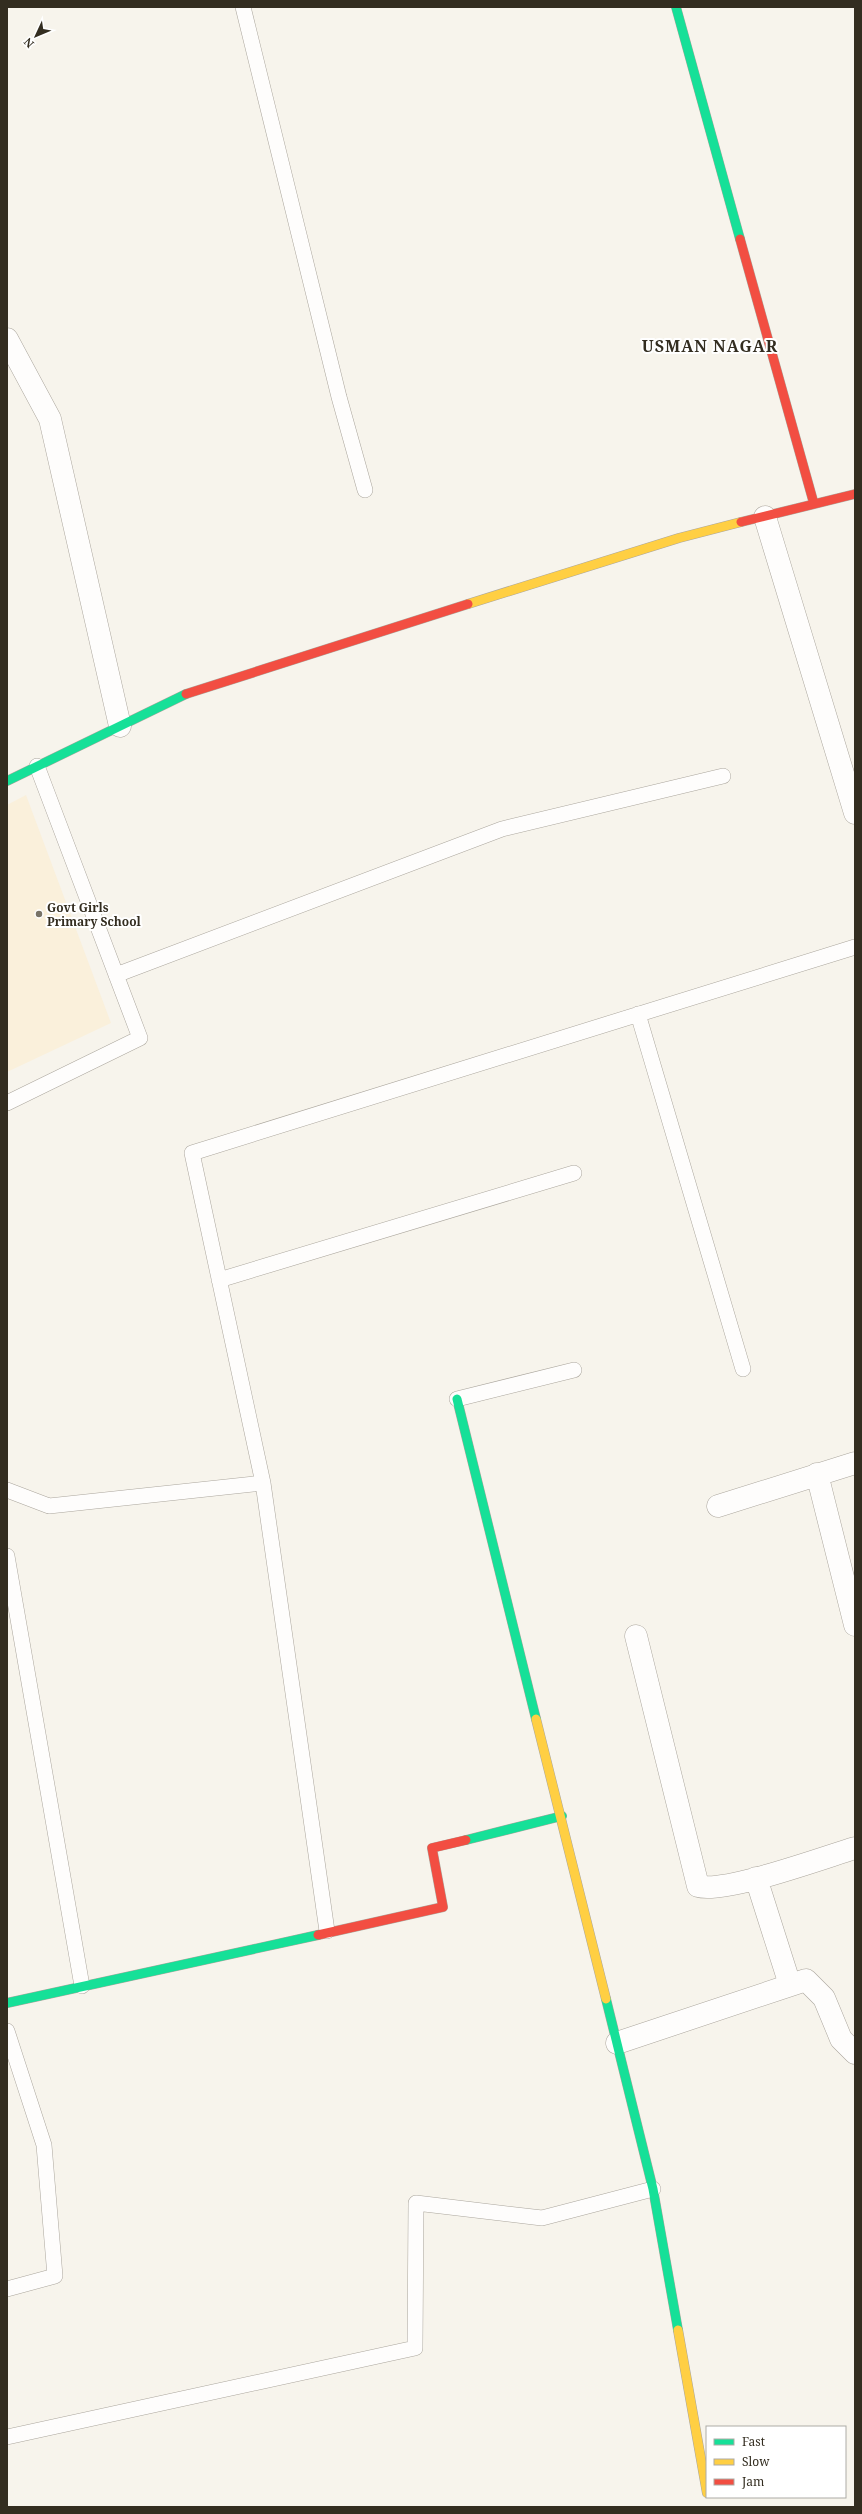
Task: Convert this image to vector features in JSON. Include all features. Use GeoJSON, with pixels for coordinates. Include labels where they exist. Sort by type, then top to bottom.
{"type":"FeatureCollection","features":[{"type":"Feature","properties":{"kind":"street"},"geometry":{"type":"LineString","coordinates":[[676,7],[814,504]]}},
{"type":"Feature","properties":{"kind":"street"},"geometry":{"type":"LineString","coordinates":[[7,338],[50,419],[120,726]]}},
{"type":"Feature","properties":{"kind":"street"},"geometry":{"type":"LineString","coordinates":[[7,781],[197,688],[679,538],[855,494]]}},
{"type":"Feature","properties":{"kind":"street"},"geometry":{"type":"LineString","coordinates":[[765,517],[855,813]]}},
{"type":"Feature","properties":{"kind":"street"},"geometry":{"type":"LineString","coordinates":[[457,1399],[562,1816],[652,2189],[706,2487]]}},
{"type":"Feature","properties":{"kind":"street"},"geometry":{"type":"LineString","coordinates":[[718,1506],[855,1463]]}},
{"type":"Feature","properties":{"kind":"street"},"geometry":{"type":"LineString","coordinates":[[818,1474],[855,1625]]}},
{"type":"Feature","properties":{"kind":"street"},"geometry":{"type":"LineString","coordinates":[[636,1636],[698,1886],[707,1889],[756,1878],[855,1848]]}},
{"type":"Feature","properties":{"kind":"street"},"geometry":{"type":"LineString","coordinates":[[7,2003],[443,1906],[432,1848],[562,1816]]}},
{"type":"Feature","properties":{"kind":"street"},"geometry":{"type":"LineString","coordinates":[[756,1878],[790,1985]]}},
{"type":"Feature","properties":{"kind":"street"},"geometry":{"type":"LineString","coordinates":[[618,2043],[806,1980],[824,1998],[841,2039],[855,2053]]}},
{"type":"Feature","properties":{"kind":"lane"},"geometry":{"type":"LineString","coordinates":[[244,7],[339,397],[365,490]]}},
{"type":"Feature","properties":{"kind":"lane"},"geometry":{"type":"LineString","coordinates":[[7,1103],[140,1038],[37,766]]}},
{"type":"Feature","properties":{"kind":"lane"},"geometry":{"type":"LineString","coordinates":[[116,975],[502,829],[723,776]]}},
{"type":"Feature","properties":{"kind":"lane"},"geometry":{"type":"LineString","coordinates":[[327,1931],[263,1483],[192,1153],[855,947]]}},
{"type":"Feature","properties":{"kind":"lane"},"geometry":{"type":"LineString","coordinates":[[638,1014],[743,1369]]}},
{"type":"Feature","properties":{"kind":"lane"},"geometry":{"type":"LineString","coordinates":[[219,1280],[574,1174]]}},
{"type":"Feature","properties":{"kind":"lane"},"geometry":{"type":"LineString","coordinates":[[457,1399],[574,1370]]}},
{"type":"Feature","properties":{"kind":"lane"},"geometry":{"type":"LineString","coordinates":[[7,1490],[49,1506],[263,1483]]}},
{"type":"Feature","properties":{"kind":"lane"},"geometry":{"type":"LineString","coordinates":[[7,1556],[82,1986]]}},
{"type":"Feature","properties":{"kind":"lane"},"geometry":{"type":"LineString","coordinates":[[7,2031],[44,2145],[55,2276],[7,2289]]}},
{"type":"Feature","properties":{"kind":"lane"},"geometry":{"type":"LineString","coordinates":[[7,2437],[415,2348],[416,2203],[542,2218],[652,2189]]}},
{"type":"Feature","properties":{"kind":"shaded area","name":"Govt Girls Primary School"},"geometry":{"type":"Polygon","coordinates":[[[26,795],[111,1023],[7,1072],[7,805],[26,795]]]}},
{"type":"Feature","properties":{"kind":"traffic: fast"},"geometry":{"type":"LineString","coordinates":[[676,7],[740,239]]}},
{"type":"Feature","properties":{"kind":"traffic: fast"},"geometry":{"type":"LineString","coordinates":[[7,781],[186,694]]}},
{"type":"Feature","properties":{"kind":"traffic: fast"},"geometry":{"type":"LineString","coordinates":[[457,1399],[536,1719]]}},
{"type":"Feature","properties":{"kind":"traffic: fast"},"geometry":{"type":"LineString","coordinates":[[466,1840],[562,1816]]}},
{"type":"Feature","properties":{"kind":"traffic: fast"},"geometry":{"type":"LineString","coordinates":[[7,2003],[318,1935]]}},
{"type":"Feature","properties":{"kind":"traffic: fast"},"geometry":{"type":"LineString","coordinates":[[606,1999],[653,2189],[678,2330]]}},
{"type":"Feature","properties":{"kind":"traffic: slow"},"geometry":{"type":"LineString","coordinates":[[468,604],[679,538],[741,522]]}},
{"type":"Feature","properties":{"kind":"traffic: slow"},"geometry":{"type":"LineString","coordinates":[[536,1719],[606,1999]]}},
{"type":"Feature","properties":{"kind":"traffic: slow"},"geometry":{"type":"LineString","coordinates":[[678,2330],[706,2487]]}},
{"type":"Feature","properties":{"kind":"traffic: jam"},"geometry":{"type":"LineString","coordinates":[[740,239],[814,504]]}},
{"type":"Feature","properties":{"kind":"traffic: jam"},"geometry":{"type":"LineString","coordinates":[[741,522],[855,494]]}},
{"type":"Feature","properties":{"kind":"traffic: jam"},"geometry":{"type":"LineString","coordinates":[[186,694],[468,604]]}},
{"type":"Feature","properties":{"kind":"traffic: jam"},"geometry":{"type":"LineString","coordinates":[[318,1935],[443,1907],[432,1848],[466,1840]]}},
{"type":"Feature","properties":{"kind":"place","name":"Govt Girls Primary School"},"geometry":{"type":"Point","coordinates":[39,914]}},
{"type":"Feature","properties":{"kind":"district","name":"USMAN NAGAR"},"geometry":{"type":"Point","coordinates":[710,346]}}]}
